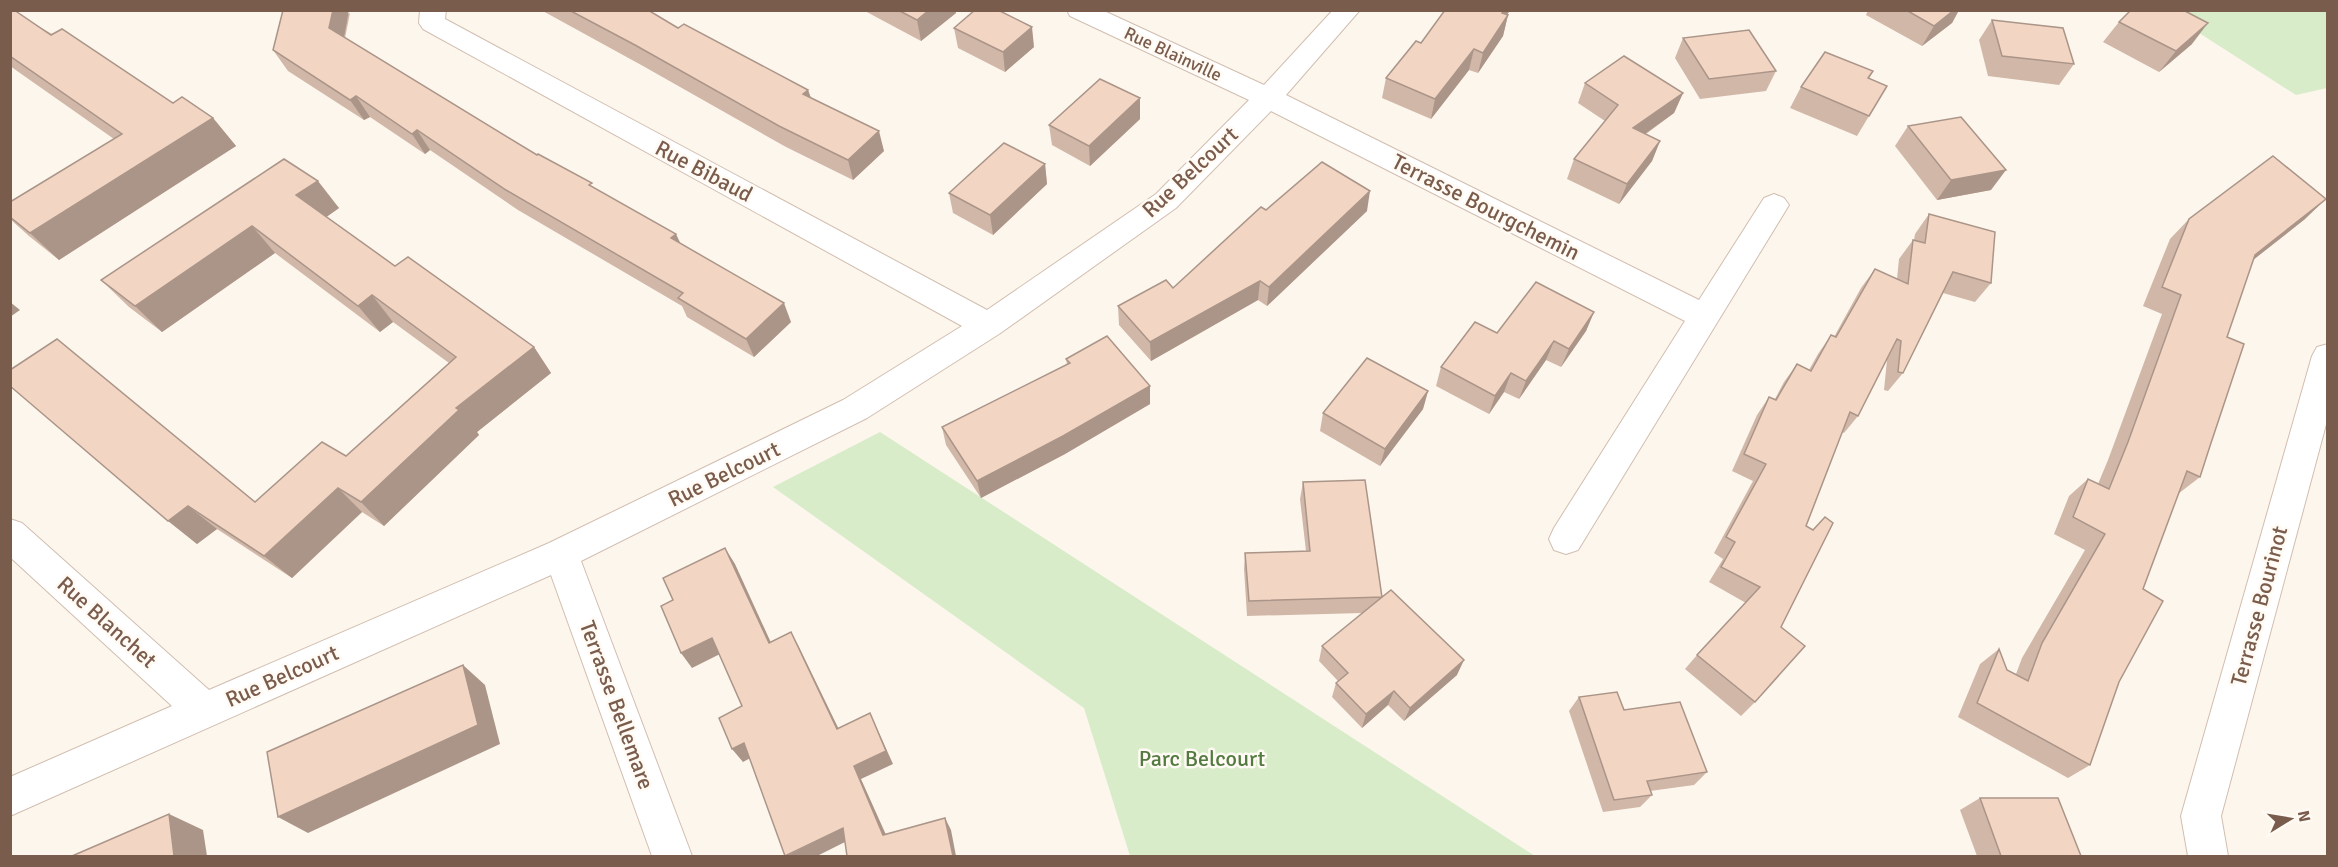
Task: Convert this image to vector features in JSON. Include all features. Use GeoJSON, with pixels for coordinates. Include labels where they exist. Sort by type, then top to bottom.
{"type":"FeatureCollection","features":[{"type":"Feature","properties":{"kind":"street","name":"Rue Bibaud"},"geometry":{"type":"LineString","coordinates":[[433,10],[432,24],[988,325]]}},
{"type":"Feature","properties":{"kind":"street","name":"Rue Blainville"},"geometry":{"type":"LineString","coordinates":[[1079,10],[1268,98]]}},
{"type":"Feature","properties":{"kind":"street","name":"Rue Belcourt"},"geometry":{"type":"LineString","coordinates":[[10,797],[561,554],[855,409],[988,325],[1166,201],[1268,98],[1348,10]]}},
{"type":"Feature","properties":{"kind":"street","name":"Terrasse Bourgchemin"},"geometry":{"type":"LineString","coordinates":[[1268,98],[1705,317]]}},
{"type":"Feature","properties":{"kind":"street"},"geometry":{"type":"LineString","coordinates":[[1566,539],[1774,205]]}},
{"type":"Feature","properties":{"kind":"street","name":"Terrasse Bourinot"},"geometry":{"type":"LineString","coordinates":[[2208,856],[2201,816],[2328,356]]}},
{"type":"Feature","properties":{"kind":"street","name":"Rue Blanchet"},"geometry":{"type":"LineString","coordinates":[[10,534],[204,710]]}},
{"type":"Feature","properties":{"kind":"street","name":"Terrasse Bellemare"},"geometry":{"type":"LineString","coordinates":[[561,554],[672,856]]}},
{"type":"Feature","properties":{"kind":"green space"},"geometry":{"type":"Polygon","coordinates":[[[2159,11],[2327,11],[2327,88],[2296,95],[2168,13],[2159,11]]]}},
{"type":"Feature","properties":{"kind":"green space","name":"Parc Belcourt"},"geometry":{"type":"Polygon","coordinates":[[[880,432],[1535,856],[1130,856],[1084,708],[773,487],[880,432]]]}},
{"type":"Feature","properties":{"kind":"building"},"geometry":{"type":"Polygon","coordinates":[[[10,10],[14,10],[51,35],[62,29],[173,103],[182,97],[213,118],[30,233],[10,217],[10,202],[122,134],[10,56],[10,10]]]}},
{"type":"Feature","properties":{"kind":"building"},"geometry":{"type":"Polygon","coordinates":[[[283,10],[333,10],[329,28],[537,155],[592,183],[589,185],[676,234],[671,238],[784,303],[746,339],[678,298],[683,293],[506,190],[417,130],[412,134],[356,96],[350,100],[273,50],[283,10]]]}},
{"type":"Feature","properties":{"kind":"building"},"geometry":{"type":"Polygon","coordinates":[[[569,10],[648,10],[678,28],[684,24],[808,90],[803,94],[879,131],[848,160],[779,126],[569,10]]]}},
{"type":"Feature","properties":{"kind":"building"},"geometry":{"type":"Polygon","coordinates":[[[898,10],[929,10],[917,20],[898,10]]]}},
{"type":"Feature","properties":{"kind":"building"},"geometry":{"type":"Polygon","coordinates":[[[975,10],[998,10],[1032,27],[1003,52],[954,28],[975,10]]]}},
{"type":"Feature","properties":{"kind":"building"},"geometry":{"type":"Polygon","coordinates":[[[1445,10],[1503,10],[1502,13],[1508,15],[1483,53],[1474,49],[1435,99],[1386,78],[1416,41],[1421,43],[1445,10]]]}},
{"type":"Feature","properties":{"kind":"building"},"geometry":{"type":"Polygon","coordinates":[[[1906,10],[1954,10],[1934,26],[1906,10]]]}},
{"type":"Feature","properties":{"kind":"building"},"geometry":{"type":"Polygon","coordinates":[[[2131,10],[2183,10],[2208,23],[2176,51],[2119,22],[2131,10]]]}},
{"type":"Feature","properties":{"kind":"building"},"geometry":{"type":"Polygon","coordinates":[[[1992,20],[2063,28],[2074,64],[2002,56],[1992,20]]]}},
{"type":"Feature","properties":{"kind":"building"},"geometry":{"type":"Polygon","coordinates":[[[1749,30],[1776,71],[1709,79],[1683,38],[1749,30]]]}},
{"type":"Feature","properties":{"kind":"building"},"geometry":{"type":"Polygon","coordinates":[[[1825,52],[1873,71],[1868,78],[1887,86],[1869,116],[1801,87],[1825,52]]]}},
{"type":"Feature","properties":{"kind":"building"},"geometry":{"type":"Polygon","coordinates":[[[1624,56],[1683,93],[1633,128],[1660,141],[1627,184],[1574,159],[1618,105],[1585,83],[1624,56]]]}},
{"type":"Feature","properties":{"kind":"building"},"geometry":{"type":"Polygon","coordinates":[[[1100,79],[1140,98],[1089,146],[1049,125],[1100,79]]]}},
{"type":"Feature","properties":{"kind":"building"},"geometry":{"type":"Polygon","coordinates":[[[1961,117],[2006,170],[1951,180],[1908,126],[1961,117]]]}},
{"type":"Feature","properties":{"kind":"building"},"geometry":{"type":"Polygon","coordinates":[[[1004,143],[1045,164],[990,215],[949,193],[1004,143]]]}},
{"type":"Feature","properties":{"kind":"building"},"geometry":{"type":"Polygon","coordinates":[[[2273,156],[2326,199],[2255,255],[2227,337],[2244,344],[2200,477],[2187,471],[2143,589],[2163,601],[2119,682],[2090,765],[1977,703],[1999,649],[2007,670],[2028,681],[2042,643],[2105,534],[2073,517],[2088,479],[2109,489],[2128,442],[2181,295],[2162,287],[2189,219],[2273,156]]]}},
{"type":"Feature","properties":{"kind":"building"},"geometry":{"type":"Polygon","coordinates":[[[284,159],[318,181],[296,195],[395,266],[408,257],[534,347],[456,408],[459,410],[361,502],[338,488],[264,556],[188,506],[168,521],[10,386],[10,370],[57,339],[255,502],[322,442],[346,456],[456,357],[372,295],[358,306],[252,226],[135,306],[101,280],[284,159]]]}},
{"type":"Feature","properties":{"kind":"building"},"geometry":{"type":"Polygon","coordinates":[[[1322,162],[1370,191],[1269,287],[1260,281],[1150,342],[1118,306],[1166,280],[1173,288],[1261,207],[1266,210],[1322,162]]]}},
{"type":"Feature","properties":{"kind":"building"},"geometry":{"type":"Polygon","coordinates":[[[1929,214],[1995,232],[1991,283],[1953,272],[1903,373],[1898,372],[1901,341],[1897,339],[1858,416],[1850,412],[1806,526],[1813,530],[1825,517],[1833,523],[1781,627],[1805,646],[1755,702],[1697,655],[1760,587],[1721,567],[1735,542],[1726,537],[1766,464],[1744,454],[1769,397],[1776,400],[1797,364],[1811,371],[1831,335],[1836,337],[1875,269],[1908,284],[1913,240],[1925,243],[1929,214]]]}},
{"type":"Feature","properties":{"kind":"building"},"geometry":{"type":"Polygon","coordinates":[[[1536,282],[1594,312],[1569,349],[1554,341],[1526,381],[1511,373],[1495,396],[1441,367],[1475,322],[1497,333],[1536,282]]]}},
{"type":"Feature","properties":{"kind":"building"},"geometry":{"type":"Polygon","coordinates":[[[1107,336],[1150,386],[1063,436],[977,481],[942,427],[1070,363],[1066,359],[1107,336]]]}},
{"type":"Feature","properties":{"kind":"building"},"geometry":{"type":"Polygon","coordinates":[[[1367,358],[1428,391],[1385,449],[1323,413],[1367,358]]]}},
{"type":"Feature","properties":{"kind":"building"},"geometry":{"type":"Polygon","coordinates":[[[1365,480],[1382,597],[1249,601],[1245,553],[1310,551],[1303,482],[1365,480]]]}},
{"type":"Feature","properties":{"kind":"building"},"geometry":{"type":"Polygon","coordinates":[[[725,548],[769,643],[791,632],[837,729],[870,713],[886,751],[854,766],[883,835],[945,818],[953,856],[847,856],[843,828],[785,856],[744,743],[732,749],[719,718],[742,706],[712,638],[681,653],[661,606],[673,600],[663,578],[725,548]]]}},
{"type":"Feature","properties":{"kind":"building"},"geometry":{"type":"Polygon","coordinates":[[[1391,590],[1464,660],[1410,708],[1394,691],[1366,714],[1336,683],[1348,673],[1322,646],[1391,590]]]}},
{"type":"Feature","properties":{"kind":"building"},"geometry":{"type":"Polygon","coordinates":[[[463,665],[478,725],[278,817],[267,752],[463,665]]]}},
{"type":"Feature","properties":{"kind":"building"},"geometry":{"type":"Polygon","coordinates":[[[1617,692],[1624,710],[1680,702],[1707,772],[1647,781],[1652,795],[1614,800],[1579,697],[1617,692]]]}},
{"type":"Feature","properties":{"kind":"building"},"geometry":{"type":"Polygon","coordinates":[[[1980,798],[2058,798],[2081,856],[2001,856],[1980,798]]]}},
{"type":"Feature","properties":{"kind":"building"},"geometry":{"type":"Polygon","coordinates":[[[169,814],[174,856],[72,856],[169,814]]]}}]}
